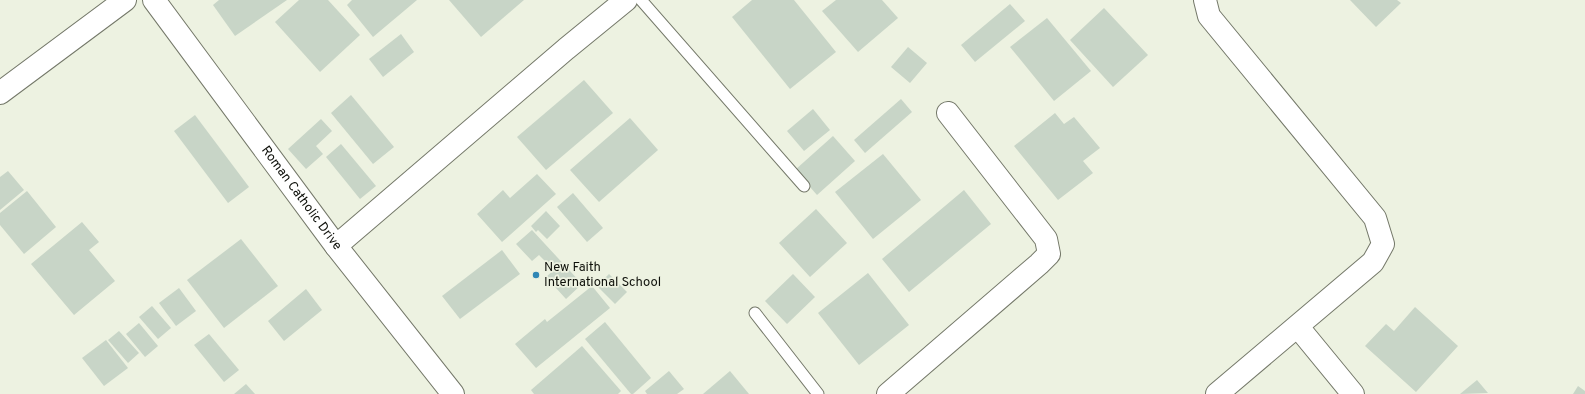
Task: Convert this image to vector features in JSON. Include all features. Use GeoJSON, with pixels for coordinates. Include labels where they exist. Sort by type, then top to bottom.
{"type":"FeatureCollection","features":[{"type":"Feature","properties":{"kind":"street"},"geometry":{"type":"LineString","coordinates":[[0,93],[125,0]]}},
{"type":"Feature","properties":{"kind":"street","name":"Roman Catholic Drive"},"geometry":{"type":"LineString","coordinates":[[154,0],[336,246],[453,394]]}},
{"type":"Feature","properties":{"kind":"street"},"geometry":{"type":"LineString","coordinates":[[336,246],[566,48],[626,0]]}},
{"type":"Feature","properties":{"kind":"street"},"geometry":{"type":"LineString","coordinates":[[1205,0],[1209,16],[1375,218],[1383,244],[1373,262],[1217,394]]}},
{"type":"Feature","properties":{"kind":"street"},"geometry":{"type":"LineString","coordinates":[[888,394],[1049,254],[1046,239],[948,113]]}},
{"type":"Feature","properties":{"kind":"street"},"geometry":{"type":"LineString","coordinates":[[1298,327],[1353,394]]}},
{"type":"Feature","properties":{"kind":"lane"},"geometry":{"type":"LineString","coordinates":[[641,0],[804,186]]}},
{"type":"Feature","properties":{"kind":"lane"},"geometry":{"type":"LineString","coordinates":[[755,313],[818,394]]}},
{"type":"Feature","properties":{"kind":"building"},"geometry":{"type":"Polygon","coordinates":[[[219,0],[287,0],[235,36],[213,5],[219,0]]]}},
{"type":"Feature","properties":{"kind":"building"},"geometry":{"type":"Polygon","coordinates":[[[299,0],[328,0],[360,35],[320,72],[275,22],[299,0]]]}},
{"type":"Feature","properties":{"kind":"building"},"geometry":{"type":"Polygon","coordinates":[[[352,0],[417,0],[373,37],[347,5],[352,0]]]}},
{"type":"Feature","properties":{"kind":"building"},"geometry":{"type":"Polygon","coordinates":[[[449,0],[524,0],[481,37],[449,0]]]}},
{"type":"Feature","properties":{"kind":"building"},"geometry":{"type":"Polygon","coordinates":[[[752,0],[794,0],[836,52],[790,89],[732,17],[752,0]]]}},
{"type":"Feature","properties":{"kind":"building"},"geometry":{"type":"Polygon","coordinates":[[[836,0],[882,0],[898,18],[858,52],[822,11],[836,0]]]}},
{"type":"Feature","properties":{"kind":"building"},"geometry":{"type":"Polygon","coordinates":[[[1350,0],[1397,0],[1401,3],[1376,27],[1350,0]]]}},
{"type":"Feature","properties":{"kind":"building"},"geometry":{"type":"Polygon","coordinates":[[[1010,4],[1025,21],[975,62],[961,45],[1010,4]]]}},
{"type":"Feature","properties":{"kind":"building"},"geometry":{"type":"Polygon","coordinates":[[[1104,8],[1148,55],[1113,87],[1070,40],[1104,8]]]}},
{"type":"Feature","properties":{"kind":"building"},"geometry":{"type":"Polygon","coordinates":[[[1047,18],[1091,71],[1054,101],[1010,47],[1047,18]]]}},
{"type":"Feature","properties":{"kind":"building"},"geometry":{"type":"Polygon","coordinates":[[[401,34],[414,52],[383,77],[369,59],[401,34]]]}},
{"type":"Feature","properties":{"kind":"building"},"geometry":{"type":"Polygon","coordinates":[[[908,47],[927,63],[910,83],[891,67],[908,47]]]}},
{"type":"Feature","properties":{"kind":"building"},"geometry":{"type":"Polygon","coordinates":[[[584,80],[613,113],[546,170],[517,137],[584,80]]]}},
{"type":"Feature","properties":{"kind":"building"},"geometry":{"type":"Polygon","coordinates":[[[351,95],[394,147],[373,164],[331,113],[351,95]]]}},
{"type":"Feature","properties":{"kind":"building"},"geometry":{"type":"Polygon","coordinates":[[[901,99],[912,112],[865,153],[854,140],[901,99]]]}},
{"type":"Feature","properties":{"kind":"building"},"geometry":{"type":"Polygon","coordinates":[[[813,109],[830,130],[804,151],[787,131],[813,109]]]}},
{"type":"Feature","properties":{"kind":"building"},"geometry":{"type":"Polygon","coordinates":[[[1055,113],[1064,124],[1074,117],[1100,148],[1083,161],[1093,173],[1058,200],[1014,146],[1055,113]]]}},
{"type":"Feature","properties":{"kind":"building"},"geometry":{"type":"Polygon","coordinates":[[[195,115],[249,187],[228,203],[174,131],[195,115]]]}},
{"type":"Feature","properties":{"kind":"building"},"geometry":{"type":"Polygon","coordinates":[[[630,118],[658,150],[599,202],[570,170],[630,118]]]}},
{"type":"Feature","properties":{"kind":"building"},"geometry":{"type":"Polygon","coordinates":[[[321,119],[332,131],[316,146],[323,154],[306,169],[288,149],[321,119]]]}},
{"type":"Feature","properties":{"kind":"building"},"geometry":{"type":"Polygon","coordinates":[[[833,136],[855,161],[817,195],[795,170],[833,136]]]}},
{"type":"Feature","properties":{"kind":"building"},"geometry":{"type":"Polygon","coordinates":[[[341,144],[376,186],[360,199],[326,157],[341,144]]]}},
{"type":"Feature","properties":{"kind":"building"},"geometry":{"type":"Polygon","coordinates":[[[883,154],[921,200],[873,239],[835,192],[883,154]]]}},
{"type":"Feature","properties":{"kind":"building"},"geometry":{"type":"Polygon","coordinates":[[[8,171],[24,190],[0,210],[0,177],[8,171]]]}},
{"type":"Feature","properties":{"kind":"building"},"geometry":{"type":"Polygon","coordinates":[[[537,174],[556,194],[502,242],[477,214],[503,190],[510,198],[537,174]]]}},
{"type":"Feature","properties":{"kind":"building"},"geometry":{"type":"Polygon","coordinates":[[[964,190],[991,224],[909,292],[882,259],[964,190]]]}},
{"type":"Feature","properties":{"kind":"building"},"geometry":{"type":"Polygon","coordinates":[[[27,191],[56,227],[24,254],[0,225],[0,213],[27,191]]]}},
{"type":"Feature","properties":{"kind":"building"},"geometry":{"type":"Polygon","coordinates":[[[573,193],[603,228],[587,242],[557,207],[573,193]]]}},
{"type":"Feature","properties":{"kind":"building"},"geometry":{"type":"Polygon","coordinates":[[[816,209],[847,243],[810,277],[779,243],[816,209]]]}},
{"type":"Feature","properties":{"kind":"building"},"geometry":{"type":"Polygon","coordinates":[[[546,211],[560,226],[547,239],[538,230],[536,232],[531,226],[546,211]]]}},
{"type":"Feature","properties":{"kind":"building"},"geometry":{"type":"Polygon","coordinates":[[[82,222],[99,242],[89,250],[115,281],[74,315],[31,264],[82,222]]]}},
{"type":"Feature","properties":{"kind":"building"},"geometry":{"type":"Polygon","coordinates":[[[532,230],[582,284],[566,299],[546,277],[554,270],[539,255],[532,261],[516,244],[532,230]]]}},
{"type":"Feature","properties":{"kind":"building"},"geometry":{"type":"Polygon","coordinates":[[[241,239],[278,286],[224,328],[187,280],[241,239]]]}},
{"type":"Feature","properties":{"kind":"building"},"geometry":{"type":"Polygon","coordinates":[[[502,250],[520,274],[460,319],[442,296],[502,250]]]}},
{"type":"Feature","properties":{"kind":"building"},"geometry":{"type":"Polygon","coordinates":[[[868,273],[909,325],[859,365],[818,313],[868,273]]]}},
{"type":"Feature","properties":{"kind":"building"},"geometry":{"type":"Polygon","coordinates":[[[609,274],[627,292],[615,304],[597,286],[609,274]]]}},
{"type":"Feature","properties":{"kind":"building"},"geometry":{"type":"Polygon","coordinates":[[[793,274],[815,297],[787,324],[765,301],[793,274]]]}},
{"type":"Feature","properties":{"kind":"building"},"geometry":{"type":"Polygon","coordinates":[[[592,286],[610,308],[536,368],[515,344],[545,319],[547,322],[592,286]]]}},
{"type":"Feature","properties":{"kind":"building"},"geometry":{"type":"Polygon","coordinates":[[[179,288],[196,311],[176,326],[159,303],[179,288]]]}},
{"type":"Feature","properties":{"kind":"building"},"geometry":{"type":"Polygon","coordinates":[[[306,289],[322,310],[284,341],[268,321],[306,289]]]}},
{"type":"Feature","properties":{"kind":"building"},"geometry":{"type":"Polygon","coordinates":[[[152,306],[171,328],[158,339],[139,317],[152,306]]]}},
{"type":"Feature","properties":{"kind":"building"},"geometry":{"type":"Polygon","coordinates":[[[1415,307],[1458,346],[1416,392],[1365,346],[1386,324],[1394,331],[1415,307]]]}},
{"type":"Feature","properties":{"kind":"building"},"geometry":{"type":"Polygon","coordinates":[[[605,322],[651,378],[633,394],[631,394],[585,339],[605,322]]]}},
{"type":"Feature","properties":{"kind":"building"},"geometry":{"type":"Polygon","coordinates":[[[139,323],[158,346],[145,357],[126,334],[139,323]]]}},
{"type":"Feature","properties":{"kind":"building"},"geometry":{"type":"Polygon","coordinates":[[[119,331],[139,353],[128,363],[108,340],[119,331]]]}},
{"type":"Feature","properties":{"kind":"building"},"geometry":{"type":"Polygon","coordinates":[[[209,334],[239,370],[224,382],[194,345],[209,334]]]}},
{"type":"Feature","properties":{"kind":"building"},"geometry":{"type":"Polygon","coordinates":[[[106,340],[128,368],[104,386],[82,358],[106,340]]]}},
{"type":"Feature","properties":{"kind":"building"},"geometry":{"type":"Polygon","coordinates":[[[582,346],[621,391],[618,394],[534,394],[531,390],[582,346]]]}},
{"type":"Feature","properties":{"kind":"building"},"geometry":{"type":"Polygon","coordinates":[[[669,371],[684,389],[677,394],[647,394],[645,391],[669,371]]]}},
{"type":"Feature","properties":{"kind":"building"},"geometry":{"type":"Polygon","coordinates":[[[730,371],[749,394],[703,394],[730,371]]]}},
{"type":"Feature","properties":{"kind":"building"},"geometry":{"type":"Polygon","coordinates":[[[1477,380],[1488,393],[1460,394],[1477,380]]]}},
{"type":"Feature","properties":{"kind":"building"},"geometry":{"type":"Polygon","coordinates":[[[246,384],[255,394],[234,394],[246,384]]]}},
{"type":"Feature","properties":{"kind":"building"},"geometry":{"type":"Polygon","coordinates":[[[1578,386],[1585,391],[1585,394],[1573,394],[1578,386]]]}},
{"type":"Feature","properties":{"kind":"place","name":"New Faith International School"},"geometry":{"type":"Point","coordinates":[536,275]}}]}
